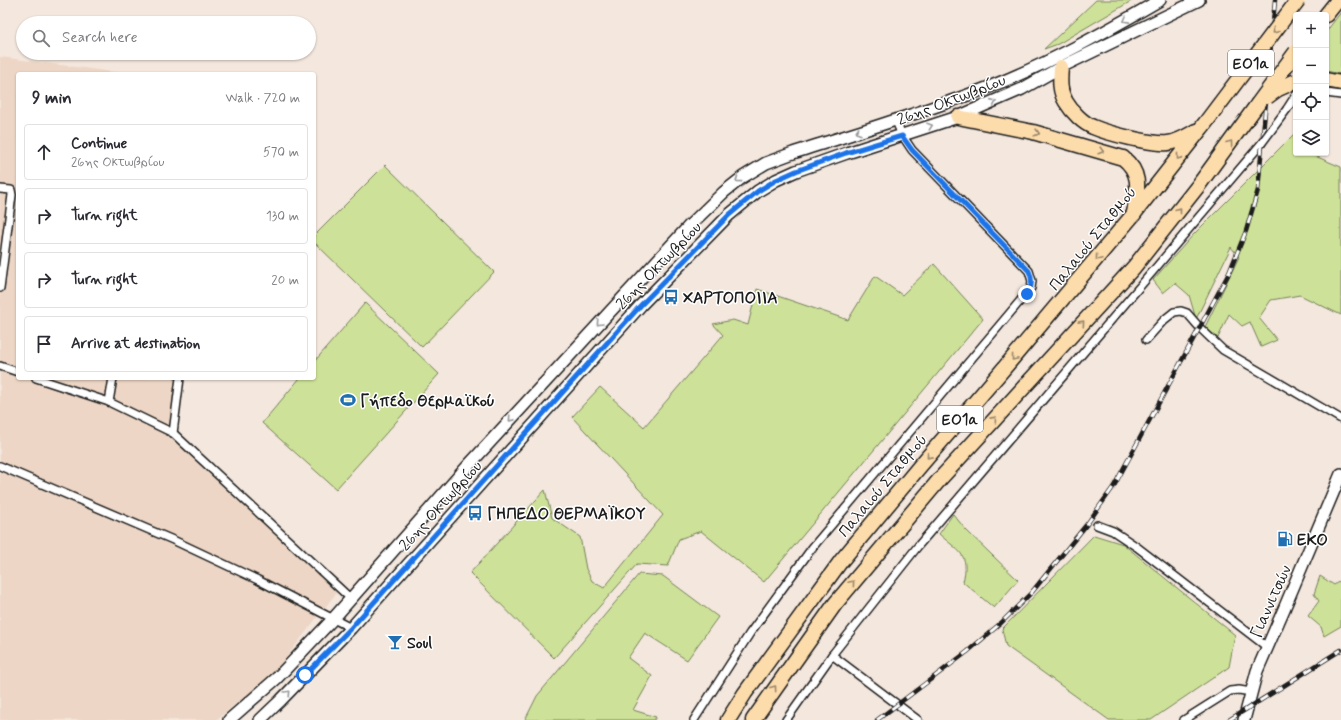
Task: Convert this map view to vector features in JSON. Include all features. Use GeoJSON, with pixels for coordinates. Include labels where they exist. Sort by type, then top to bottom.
{"type":"FeatureCollection","features":[{"type":"Feature","properties":{"kind":"highway","name":"Παλαιού Σταθμού"},"geometry":{"type":"LineString","coordinates":[[728,720],[745,693],[841,561],[920,466],[1046,320],[1133,215],[1203,126],[1298,0]]}},
{"type":"Feature","properties":{"kind":"highway"},"geometry":{"type":"LineString","coordinates":[[1328,12],[1338,0]]}},
{"type":"Feature","properties":{"kind":"highway","name":"ΕΟ1α"},"geometry":{"type":"LineString","coordinates":[[753,720],[840,598],[940,479],[1134,267],[1202,180],[1293,56]]}},
{"type":"Feature","properties":{"kind":"highway"},"geometry":{"type":"LineString","coordinates":[[1061,67],[1061,92],[1066,102],[1079,117],[1092,127],[1136,139],[1156,143],[1168,143],[1186,137],[1203,126]]}},
{"type":"Feature","properties":{"kind":"highway"},"geometry":{"type":"LineString","coordinates":[[1329,81],[1341,83]]}},
{"type":"Feature","properties":{"kind":"highway"},"geometry":{"type":"LineString","coordinates":[[1257,105],[1278,89],[1293,82]]}},
{"type":"Feature","properties":{"kind":"highway"},"geometry":{"type":"LineString","coordinates":[[958,117],[1033,132],[1123,158],[1133,167],[1138,181],[1133,215]]}},
{"type":"Feature","properties":{"kind":"main road","name":"26ης Οκτωβρίου"},"geometry":{"type":"LineString","coordinates":[[229,720],[254,700],[277,678],[333,619],[467,467],[604,317],[689,226],[724,192],[743,177],[766,163],[989,87],[1034,68],[1126,20],[1160,0]]}},
{"type":"Feature","properties":{"kind":"main road","name":"26ης Οκτωβρίου"},"geometry":{"type":"LineString","coordinates":[[260,720],[351,628],[641,305],[729,215],[758,191],[776,180],[846,153],[958,117],[1022,89],[1061,67],[1199,0]]}},
{"type":"Feature","properties":{"kind":"main road","name":"Γιαννιτσών"},"geometry":{"type":"LineString","coordinates":[[1244,720],[1256,671],[1341,474]]}},
{"type":"Feature","properties":{"kind":"street"},"geometry":{"type":"LineString","coordinates":[[1329,93],[1341,95]]}},
{"type":"Feature","properties":{"kind":"street"},"geometry":{"type":"LineString","coordinates":[[786,720],[832,655],[918,546],[1261,144],[1293,100]]}},
{"type":"Feature","properties":{"kind":"street"},"geometry":{"type":"LineString","coordinates":[[694,720],[750,633],[812,548],[1030,288],[1032,281],[1029,271],[912,150],[902,136],[895,119]]}},
{"type":"Feature","properties":{"kind":"street"},"geometry":{"type":"LineString","coordinates":[[0,189],[10,190],[12,195],[0,288]]}},
{"type":"Feature","properties":{"kind":"street"},"geometry":{"type":"LineString","coordinates":[[1146,340],[1164,320],[1174,312],[1181,311],[1187,313],[1223,350],[1341,419]]}},
{"type":"Feature","properties":{"kind":"street"},"geometry":{"type":"LineString","coordinates":[[0,366],[16,371]]}},
{"type":"Feature","properties":{"kind":"street"},"geometry":{"type":"LineString","coordinates":[[42,380],[109,402],[173,433],[350,598]]}},
{"type":"Feature","properties":{"kind":"street"},"geometry":{"type":"LineString","coordinates":[[109,402],[113,380]]}},
{"type":"Feature","properties":{"kind":"street"},"geometry":{"type":"LineString","coordinates":[[173,433],[180,380]]}},
{"type":"Feature","properties":{"kind":"street"},"geometry":{"type":"LineString","coordinates":[[0,466],[173,540],[258,580],[351,628]]}},
{"type":"Feature","properties":{"kind":"street"},"geometry":{"type":"LineString","coordinates":[[1097,525],[1113,531],[1137,547],[1267,647]]}},
{"type":"Feature","properties":{"kind":"street"},"geometry":{"type":"LineString","coordinates":[[832,655],[918,720]]}},
{"type":"Feature","properties":{"kind":"street"},"geometry":{"type":"LineString","coordinates":[[1184,720],[1230,691],[1239,690],[1250,692]]}},
{"type":"Feature","properties":{"kind":"shaded area"},"geometry":{"type":"Polygon","coordinates":[[[0,57],[113,72],[16,72],[16,380],[180,380],[173,433],[337,592],[274,673],[216,720],[0,720],[0,57]]]}},
{"type":"Feature","properties":{"kind":"green space"},"geometry":{"type":"Polygon","coordinates":[[[1096,0],[1133,0],[1058,44],[1044,49],[1096,0]]]}},
{"type":"Feature","properties":{"kind":"green space"},"geometry":{"type":"Polygon","coordinates":[[[1341,12],[1341,74],[1329,72],[1329,28],[1341,12]]]}},
{"type":"Feature","properties":{"kind":"green space"},"geometry":{"type":"Polygon","coordinates":[[[1293,135],[1293,156],[1315,156],[1341,167],[1341,315],[1300,295],[1271,300],[1259,318],[1277,340],[1261,347],[1250,322],[1242,326],[1229,314],[1218,338],[1205,327],[1239,257],[1231,247],[1196,319],[1189,295],[1175,283],[1163,293],[1153,280],[1194,234],[1293,135]]]}},
{"type":"Feature","properties":{"kind":"green space"},"geometry":{"type":"Polygon","coordinates":[[[385,165],[494,272],[422,347],[316,244],[316,234],[385,165]]]}},
{"type":"Feature","properties":{"kind":"green space"},"geometry":{"type":"Polygon","coordinates":[[[934,264],[983,319],[764,582],[701,531],[679,539],[668,566],[637,564],[554,658],[470,573],[545,490],[552,518],[580,537],[586,569],[592,581],[604,588],[663,515],[572,417],[600,387],[644,427],[723,335],[713,324],[733,320],[748,325],[757,289],[848,320],[875,276],[902,295],[934,264]]]}},
{"type":"Feature","properties":{"kind":"green space","name":"Γήπεδο Θερμαϊκού"},"geometry":{"type":"Polygon","coordinates":[[[365,303],[439,374],[336,489],[262,423],[298,380],[316,380],[316,360],[365,303]]]}},
{"type":"Feature","properties":{"kind":"green space"},"geometry":{"type":"Polygon","coordinates":[[[953,514],[966,530],[1018,580],[994,608],[963,582],[965,572],[964,559],[957,549],[939,534],[953,514]]]}},
{"type":"Feature","properties":{"kind":"green space"},"geometry":{"type":"Polygon","coordinates":[[[1094,535],[1123,544],[1235,635],[1229,667],[1151,720],[1109,720],[1006,646],[1002,629],[1094,535]]]}},
{"type":"Feature","properties":{"kind":"green space"},"geometry":{"type":"Polygon","coordinates":[[[639,574],[663,576],[718,617],[687,660],[645,633],[628,658],[652,676],[633,710],[656,717],[654,720],[525,720],[537,696],[639,574]]]}},
{"type":"Feature","properties":{"kind":"green space"},"geometry":{"type":"Polygon","coordinates":[[[1320,576],[1334,585],[1341,580],[1341,626],[1324,636],[1321,627],[1308,616],[1319,601],[1314,594],[1320,576]]]}},
{"type":"Feature","properties":{"kind":"railway"},"geometry":{"type":"LineString","coordinates":[[877,720],[967,652],[1001,623],[1032,592],[1087,524],[1114,486],[1229,273],[1246,231],[1258,190],[1275,0]]}},
{"type":"Feature","properties":{"kind":"railway"},"geometry":{"type":"LineString","coordinates":[[1229,720],[1341,650]]}},
{"type":"Feature","properties":{"kind":"place","name":"ΧΑΡΤΟΠΟΙΙΑ"},"geometry":{"type":"Point","coordinates":[671,297]}},
{"type":"Feature","properties":{"kind":"place","name":"Γήπεδο Θερμαϊκού"},"geometry":{"type":"Point","coordinates":[348,400]}},
{"type":"Feature","properties":{"kind":"place","name":"ΓΗΠΕΔΟ ΘΕΡΜΑΪΚΟΥ"},"geometry":{"type":"Point","coordinates":[475,513]}},
{"type":"Feature","properties":{"kind":"place","name":"ΕΚΟ"},"geometry":{"type":"Point","coordinates":[1285,539]}},
{"type":"Feature","properties":{"kind":"place","name":"Soul"},"geometry":{"type":"Point","coordinates":[395,642]}},
{"type":"Feature","properties":{"kind":"route"},"geometry":{"type":"LineString","coordinates":[[305,675],[351,628],[641,305],[729,215],[758,191],[776,180],[846,153],[902,136],[912,150],[1029,271],[1032,281],[1027,294]]}}]}
